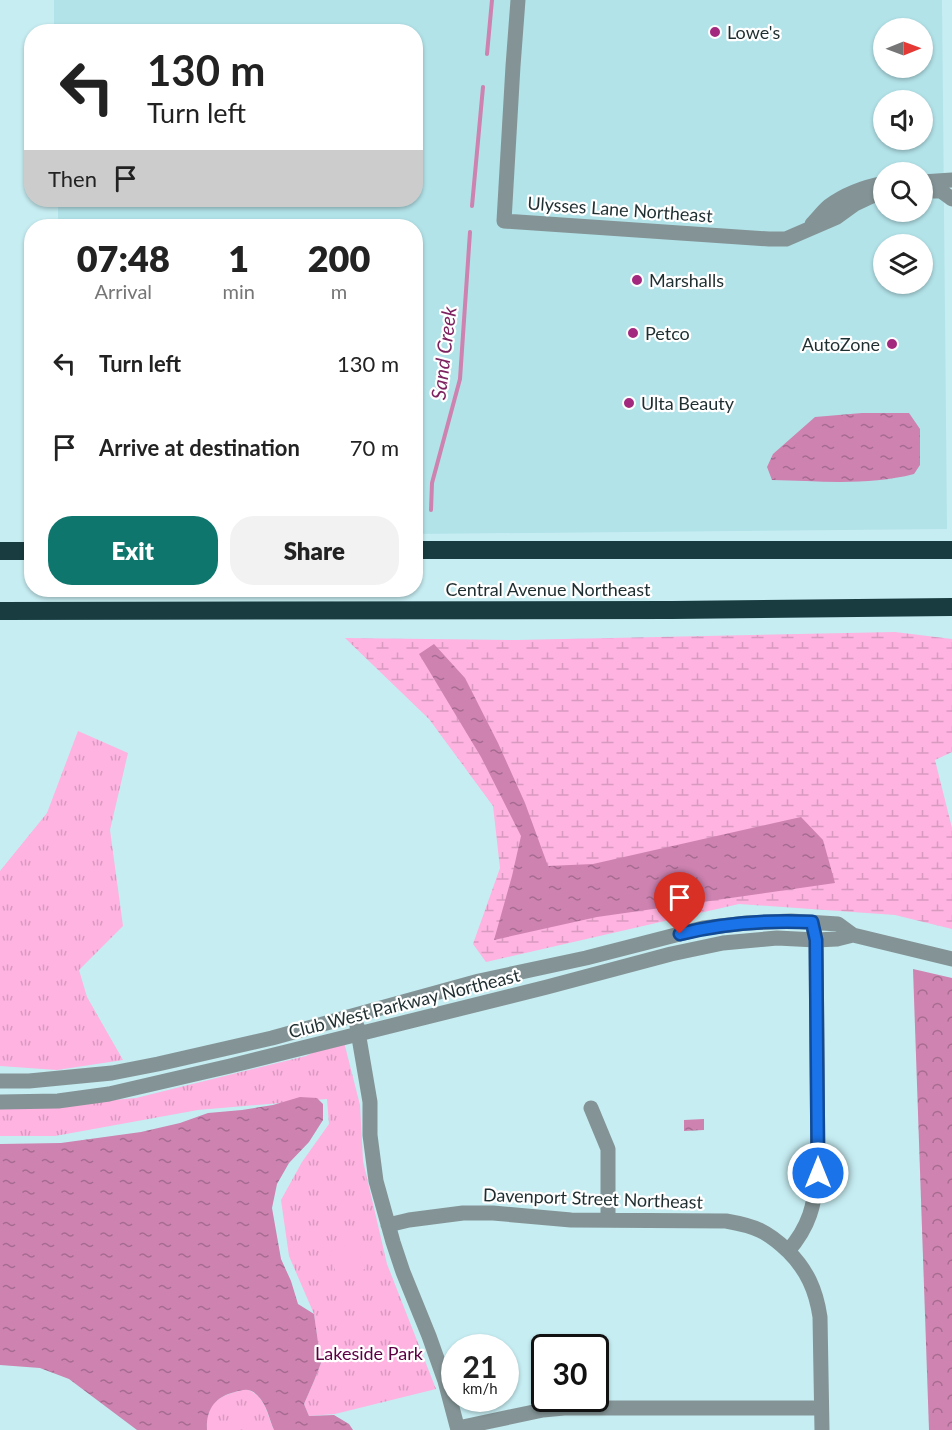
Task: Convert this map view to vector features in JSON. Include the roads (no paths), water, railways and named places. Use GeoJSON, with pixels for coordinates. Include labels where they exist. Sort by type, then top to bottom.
{"type":"FeatureCollection","features":[{"type":"Feature","properties":{"kind":"highway"},"geometry":{"type":"LineString","coordinates":[[0,551],[24,550]]}},
{"type":"Feature","properties":{"kind":"highway"},"geometry":{"type":"LineString","coordinates":[[423,550],[952,550]]}},
{"type":"Feature","properties":{"kind":"highway","name":"Central Avenue Northeast"},"geometry":{"type":"LineString","coordinates":[[0,611],[672,610],[952,607]]}},
{"type":"Feature","properties":{"kind":"street","name":"Ulysses Lane Northeast"},"geometry":{"type":"LineString","coordinates":[[518,0],[504,221],[769,239],[786,239],[808,228]]}},
{"type":"Feature","properties":{"kind":"street"},"geometry":{"type":"LineString","coordinates":[[933,181],[952,180]]}},
{"type":"Feature","properties":{"kind":"street"},"geometry":{"type":"LineString","coordinates":[[808,228],[828,207],[849,194],[873,185]]}},
{"type":"Feature","properties":{"kind":"street"},"geometry":{"type":"LineString","coordinates":[[933,191],[941,191],[952,199]]}},
{"type":"Feature","properties":{"kind":"street"},"geometry":{"type":"LineString","coordinates":[[808,228],[837,217],[855,204],[873,196]]}},
{"type":"Feature","properties":{"kind":"street"},"geometry":{"type":"LineString","coordinates":[[0,1080],[29,1081],[112,1073],[272,1038],[479,981],[585,958],[703,928],[791,921],[838,924],[853,934],[952,959]]}},
{"type":"Feature","properties":{"kind":"street"},"geometry":{"type":"LineString","coordinates":[[788,1251],[800,1237],[808,1221],[815,1198],[818,1173],[816,940],[812,922]]}},
{"type":"Feature","properties":{"kind":"street","name":"Club West Parkway Northeast"},"geometry":{"type":"LineString","coordinates":[[0,1102],[58,1101],[109,1094],[358,1035],[723,943],[777,938],[837,939],[853,934]]}},
{"type":"Feature","properties":{"kind":"street"},"geometry":{"type":"LineString","coordinates":[[354,1014],[370,1102],[370,1135],[376,1181],[403,1272],[445,1381],[458,1429],[543,1410],[564,1408],[821,1408]]}},
{"type":"Feature","properties":{"kind":"street"},"geometry":{"type":"LineString","coordinates":[[591,1108],[608,1149],[608,1219]]}},
{"type":"Feature","properties":{"kind":"street","name":"Davenport Street Northeast"},"geometry":{"type":"LineString","coordinates":[[388,1225],[463,1213],[493,1213],[571,1220],[726,1221],[745,1224],[761,1230],[776,1240],[800,1264],[811,1282],[818,1301],[822,1430]]}},
{"type":"Feature","properties":{"kind":"water"},"geometry":{"type":"Polygon","coordinates":[[[862,413],[909,413],[920,429],[920,465],[914,474],[861,481],[772,480],[767,467],[773,454],[815,417],[862,413]]]}},
{"type":"Feature","properties":{"kind":"water"},"geometry":{"type":"Polygon","coordinates":[[[434,644],[465,678],[525,803],[548,866],[593,864],[801,817],[823,840],[835,883],[597,917],[494,940],[521,836],[481,757],[419,654],[434,644]]]}},
{"type":"Feature","properties":{"kind":"water"},"geometry":{"type":"Polygon","coordinates":[[[300,1097],[317,1098],[323,1104],[323,1120],[309,1142],[289,1163],[277,1184],[272,1208],[281,1259],[298,1304],[314,1314],[321,1363],[304,1404],[309,1416],[334,1415],[349,1424],[353,1430],[274,1430],[260,1399],[252,1391],[241,1390],[222,1397],[213,1405],[208,1416],[207,1430],[137,1430],[69,1379],[40,1368],[0,1365],[0,1144],[61,1143],[141,1132],[180,1123],[208,1113],[273,1105],[300,1097]]]}},
{"type":"Feature","properties":{"kind":"water"},"geometry":{"type":"Polygon","coordinates":[[[704,1119],[704,1130],[684,1131],[684,1120],[704,1119]]]}},
{"type":"Feature","properties":{"kind":"waterway","name":"Sand Creek"},"geometry":{"type":"LineString","coordinates":[[487,54],[492,0]]}},
{"type":"Feature","properties":{"kind":"waterway","name":"Sand Creek"},"geometry":{"type":"LineString","coordinates":[[472,206],[483,87]]}},
{"type":"Feature","properties":{"kind":"waterway","name":"Sand Creek"},"geometry":{"type":"LineString","coordinates":[[431,510],[432,483],[460,379],[470,232]]}},
{"type":"Feature","properties":{"kind":"place","name":"Lowe's"},"geometry":{"type":"Point","coordinates":[715,32]}},
{"type":"Feature","properties":{"kind":"place","name":"Marshalls"},"geometry":{"type":"Point","coordinates":[637,280]}},
{"type":"Feature","properties":{"kind":"place","name":"Petco"},"geometry":{"type":"Point","coordinates":[633,333]}},
{"type":"Feature","properties":{"kind":"place","name":"AutoZone"},"geometry":{"type":"Point","coordinates":[892,344]}},
{"type":"Feature","properties":{"kind":"place","name":"Ulta Beauty"},"geometry":{"type":"Point","coordinates":[629,403]}},
{"type":"Feature","properties":{"kind":"park label","name":"Lakeside Park"},"geometry":{"type":"Point","coordinates":[369,1353]}}]}
